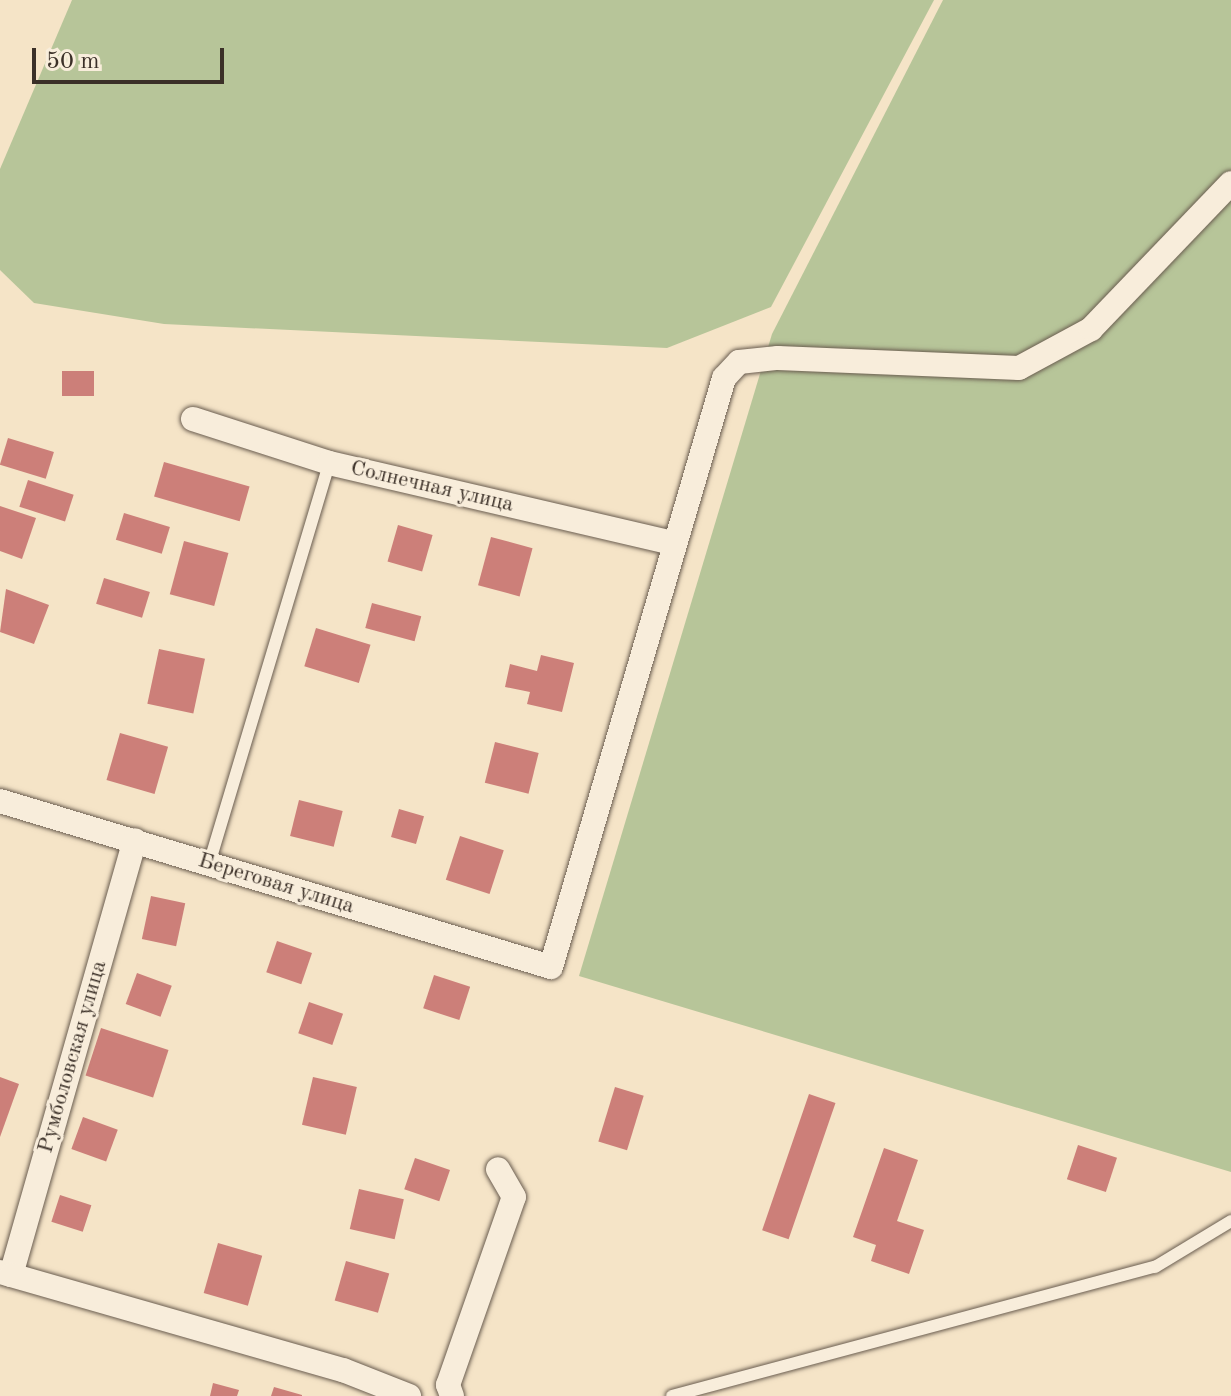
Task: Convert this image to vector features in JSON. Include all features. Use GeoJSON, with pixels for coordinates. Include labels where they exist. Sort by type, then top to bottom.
{"type":"FeatureCollection","features":[{"type":"Feature","properties":{"kind":"street"},"geometry":{"type":"LineString","coordinates":[[674,543],[724,378],[739,362],[1019,368],[1091,329],[1231,183]]}},
{"type":"Feature","properties":{"kind":"street","name":"Солнечная улица"},"geometry":{"type":"LineString","coordinates":[[193,419],[329,463],[674,543]]}},
{"type":"Feature","properties":{"kind":"street","name":"Береговая улица"},"geometry":{"type":"LineString","coordinates":[[0,801],[551,967],[674,543]]}},
{"type":"Feature","properties":{"kind":"street","name":"Румболовская улица"},"geometry":{"type":"LineString","coordinates":[[135,840],[4,1278],[343,1370],[409,1396]]}},
{"type":"Feature","properties":{"kind":"street"},"geometry":{"type":"LineString","coordinates":[[452,1396],[448,1385],[514,1197],[498,1169]]}},
{"type":"Feature","properties":{"kind":"lane"},"geometry":{"type":"LineString","coordinates":[[209,864],[329,463]]}},
{"type":"Feature","properties":{"kind":"lane"},"geometry":{"type":"LineString","coordinates":[[672,1396],[1155,1267],[1231,1221]]}},
{"type":"Feature","properties":{"kind":"green space"},"geometry":{"type":"Polygon","coordinates":[[[72,0],[934,0],[771,307],[667,348],[164,324],[34,303],[0,270],[0,169],[72,0]]]}},
{"type":"Feature","properties":{"kind":"green space"},"geometry":{"type":"Polygon","coordinates":[[[943,0],[1231,0],[1231,1172],[579,976],[772,334],[943,0]]]}},
{"type":"Feature","properties":{"kind":"building"},"geometry":{"type":"Polygon","coordinates":[[[62,371],[94,371],[94,396],[62,396],[62,371]]]}},
{"type":"Feature","properties":{"kind":"building"},"geometry":{"type":"Polygon","coordinates":[[[8,438],[54,452],[46,479],[0,465],[8,438]]]}},
{"type":"Feature","properties":{"kind":"building"},"geometry":{"type":"Polygon","coordinates":[[[164,462],[250,487],[240,521],[154,497],[164,462]]]}},
{"type":"Feature","properties":{"kind":"building"},"geometry":{"type":"Polygon","coordinates":[[[28,480],[74,495],[65,521],[19,507],[28,480]]]}},
{"type":"Feature","properties":{"kind":"building"},"geometry":{"type":"Polygon","coordinates":[[[0,506],[36,518],[22,559],[0,551],[0,506]]]}},
{"type":"Feature","properties":{"kind":"building"},"geometry":{"type":"Polygon","coordinates":[[[124,513],[170,527],[162,554],[116,540],[124,513]]]}},
{"type":"Feature","properties":{"kind":"building"},"geometry":{"type":"Polygon","coordinates":[[[398,525],[433,535],[422,571],[388,562],[398,525]]]}},
{"type":"Feature","properties":{"kind":"building"},"geometry":{"type":"Polygon","coordinates":[[[491,537],[533,548],[520,596],[478,585],[491,537]]]}},
{"type":"Feature","properties":{"kind":"building"},"geometry":{"type":"Polygon","coordinates":[[[184,541],[228,553],[214,606],[170,594],[184,541]]]}},
{"type":"Feature","properties":{"kind":"building"},"geometry":{"type":"Polygon","coordinates":[[[104,578],[150,592],[142,618],[96,604],[104,578]]]}},
{"type":"Feature","properties":{"kind":"building"},"geometry":{"type":"Polygon","coordinates":[[[6,589],[49,605],[34,644],[0,632],[6,589]]]}},
{"type":"Feature","properties":{"kind":"building"},"geometry":{"type":"Polygon","coordinates":[[[372,603],[421,616],[415,641],[365,628],[372,603]]]}},
{"type":"Feature","properties":{"kind":"building"},"geometry":{"type":"Polygon","coordinates":[[[316,628],[371,645],[359,683],[304,666],[316,628]]]}},
{"type":"Feature","properties":{"kind":"building"},"geometry":{"type":"Polygon","coordinates":[[[159,649],[205,659],[193,714],[147,704],[159,649]]]}},
{"type":"Feature","properties":{"kind":"building"},"geometry":{"type":"Polygon","coordinates":[[[541,655],[574,663],[562,712],[527,704],[530,692],[505,687],[510,664],[537,671],[541,655]]]}},
{"type":"Feature","properties":{"kind":"building"},"geometry":{"type":"Polygon","coordinates":[[[120,733],[168,747],[155,794],[106,780],[120,733]]]}},
{"type":"Feature","properties":{"kind":"building"},"geometry":{"type":"Polygon","coordinates":[[[495,742],[539,753],[529,794],[485,783],[495,742]]]}},
{"type":"Feature","properties":{"kind":"building"},"geometry":{"type":"Polygon","coordinates":[[[299,800],[343,811],[334,847],[290,836],[299,800]]]}},
{"type":"Feature","properties":{"kind":"building"},"geometry":{"type":"Polygon","coordinates":[[[399,809],[424,816],[416,844],[391,837],[399,809]]]}},
{"type":"Feature","properties":{"kind":"building"},"geometry":{"type":"Polygon","coordinates":[[[460,836],[504,850],[490,894],[446,880],[460,836]]]}},
{"type":"Feature","properties":{"kind":"building"},"geometry":{"type":"Polygon","coordinates":[[[151,896],[185,903],[176,946],[142,939],[151,896]]]}},
{"type":"Feature","properties":{"kind":"building"},"geometry":{"type":"Polygon","coordinates":[[[277,941],[312,953],[301,984],[266,972],[277,941]]]}},
{"type":"Feature","properties":{"kind":"building"},"geometry":{"type":"Polygon","coordinates":[[[137,973],[172,986],[160,1017],[126,1004],[137,973]]]}},
{"type":"Feature","properties":{"kind":"building"},"geometry":{"type":"Polygon","coordinates":[[[434,975],[470,987],[459,1020],[423,1008],[434,975]]]}},
{"type":"Feature","properties":{"kind":"building"},"geometry":{"type":"Polygon","coordinates":[[[309,1002],[343,1014],[332,1045],[298,1033],[309,1002]]]}},
{"type":"Feature","properties":{"kind":"building"},"geometry":{"type":"Polygon","coordinates":[[[101,1028],[169,1050],[153,1097],[86,1076],[101,1028]]]}},
{"type":"Feature","properties":{"kind":"building"},"geometry":{"type":"Polygon","coordinates":[[[0,1077],[19,1084],[0,1137],[0,1077]]]}},
{"type":"Feature","properties":{"kind":"building"},"geometry":{"type":"Polygon","coordinates":[[[313,1077],[357,1087],[346,1135],[302,1125],[313,1077]]]}},
{"type":"Feature","properties":{"kind":"building"},"geometry":{"type":"Polygon","coordinates":[[[615,1087],[644,1096],[627,1150],[598,1142],[615,1087]]]}},
{"type":"Feature","properties":{"kind":"building"},"geometry":{"type":"Polygon","coordinates":[[[809,1094],[835,1103],[789,1239],[762,1230],[809,1094]]]}},
{"type":"Feature","properties":{"kind":"building"},"geometry":{"type":"Polygon","coordinates":[[[83,1117],[118,1130],[106,1162],[71,1149],[83,1117]]]}},
{"type":"Feature","properties":{"kind":"building"},"geometry":{"type":"Polygon","coordinates":[[[1078,1145],[1117,1158],[1106,1192],[1067,1179],[1078,1145]]]}},
{"type":"Feature","properties":{"kind":"building"},"geometry":{"type":"Polygon","coordinates":[[[884,1148],[918,1160],[897,1221],[924,1230],[909,1274],[871,1261],[876,1245],[853,1237],[884,1148]]]}},
{"type":"Feature","properties":{"kind":"building"},"geometry":{"type":"Polygon","coordinates":[[[415,1158],[450,1170],[439,1201],[404,1189],[415,1158]]]}},
{"type":"Feature","properties":{"kind":"building"},"geometry":{"type":"Polygon","coordinates":[[[359,1189],[404,1199],[395,1239],[350,1229],[359,1189]]]}},
{"type":"Feature","properties":{"kind":"building"},"geometry":{"type":"Polygon","coordinates":[[[60,1195],[91,1205],[83,1232],[51,1222],[60,1195]]]}},
{"type":"Feature","properties":{"kind":"building"},"geometry":{"type":"Polygon","coordinates":[[[218,1243],[262,1256],[248,1306],[204,1293],[218,1243]]]}},
{"type":"Feature","properties":{"kind":"building"},"geometry":{"type":"Polygon","coordinates":[[[346,1261],[389,1273],[378,1313],[335,1300],[346,1261]]]}},
{"type":"Feature","properties":{"kind":"building"},"geometry":{"type":"Polygon","coordinates":[[[213,1383],[239,1390],[237,1396],[210,1396],[213,1383]]]}},
{"type":"Feature","properties":{"kind":"building"},"geometry":{"type":"Polygon","coordinates":[[[274,1387],[302,1395],[302,1396],[271,1396],[274,1387]]]}}]}
